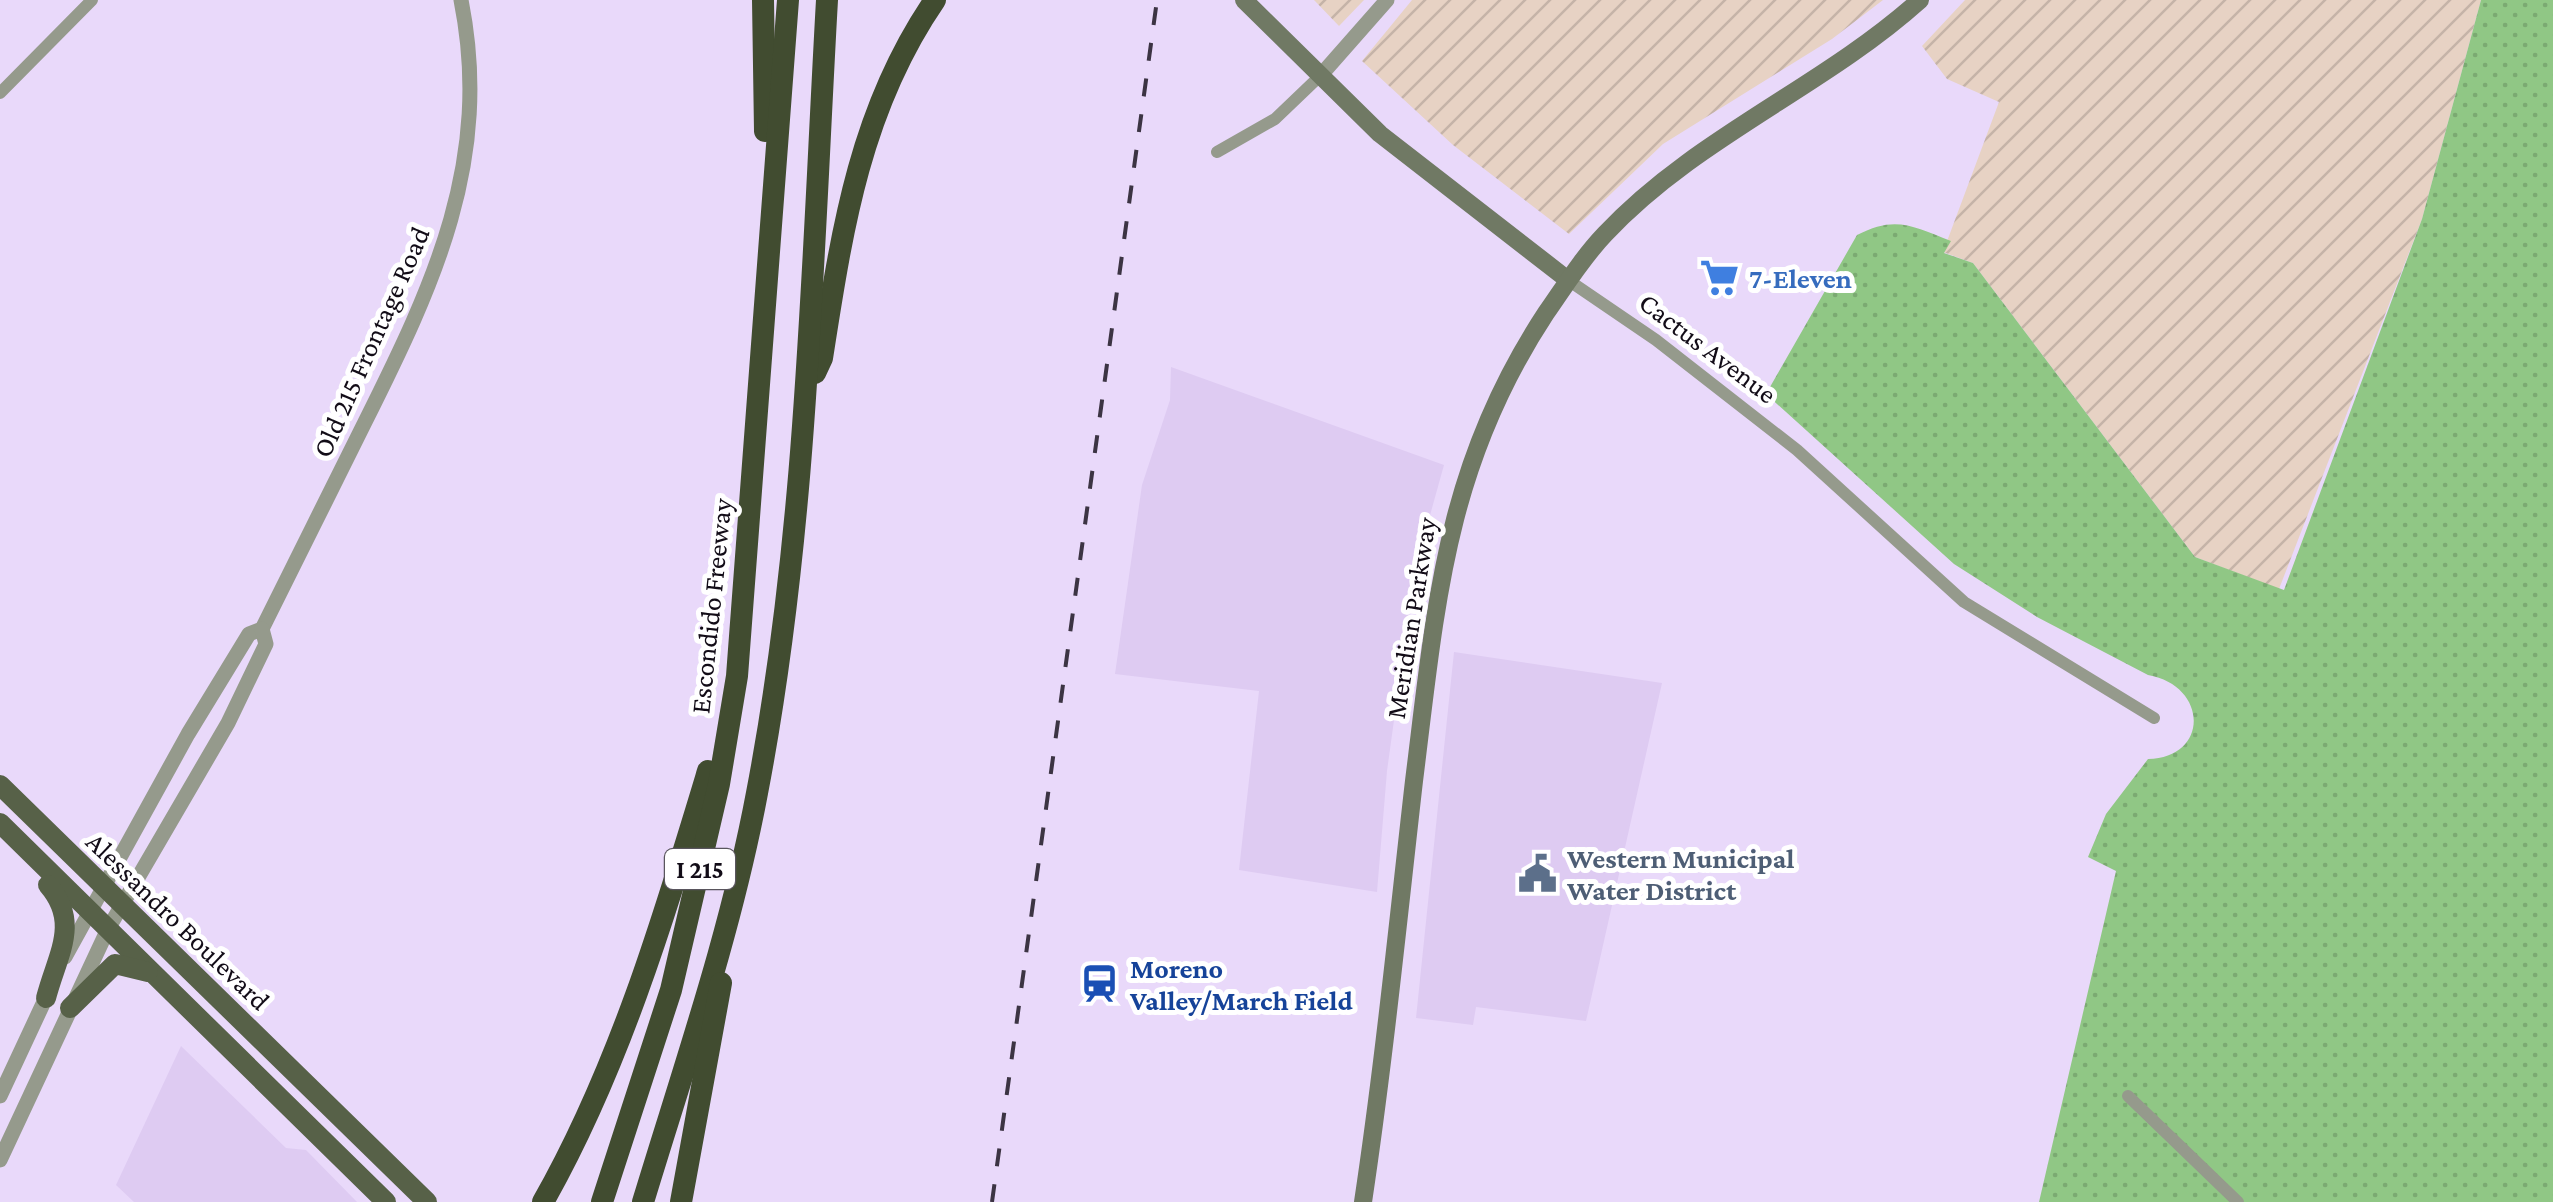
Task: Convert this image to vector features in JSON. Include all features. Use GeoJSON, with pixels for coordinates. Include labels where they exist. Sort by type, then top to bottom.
{"type":"FeatureCollection","features":[{"type":"Feature","properties":{"kind":"highway"},"geometry":{"type":"LineString","coordinates":[[763,0],[768,269]]}},
{"type":"Feature","properties":{"kind":"highway","name":"Escondido Freeway"},"geometry":{"type":"LineString","coordinates":[[602,1202],[671,990],[719,784],[737,676],[788,0]]}},
{"type":"Feature","properties":{"kind":"highway","name":"I 215"},"geometry":{"type":"LineString","coordinates":[[643,1202],[735,896],[780,647],[804,394],[827,0]]}},
{"type":"Feature","properties":{"kind":"highway"},"geometry":{"type":"LineString","coordinates":[[821,104],[835,0]]}},
{"type":"Feature","properties":{"kind":"highway"},"geometry":{"type":"LineString","coordinates":[[804,394],[822,358],[848,195],[859,156],[899,61],[935,0]]}},
{"type":"Feature","properties":{"kind":"highway"},"geometry":{"type":"LineString","coordinates":[[543,1202],[624,1027],[672,894],[708,770],[751,526]]}},
{"type":"Feature","properties":{"kind":"highway"},"geometry":{"type":"LineString","coordinates":[[681,1202],[735,896]]}},
{"type":"Feature","properties":{"kind":"main road","name":"Cactus Avenue"},"geometry":{"type":"LineString","coordinates":[[1244,0],[1429,175],[1568,280]]}},
{"type":"Feature","properties":{"kind":"main road","name":"Meridian Parkway"},"geometry":{"type":"LineString","coordinates":[[1363,1202],[1438,587],[1448,536],[1489,412],[1518,356],[1568,280],[1606,232],[1673,170],[1848,58],[1920,0]]}},
{"type":"Feature","properties":{"kind":"main road","name":"Alessandro Boulevard"},"geometry":{"type":"LineString","coordinates":[[0,785],[427,1202]]}},
{"type":"Feature","properties":{"kind":"main road","name":"Alessandro Boulevard"},"geometry":{"type":"LineString","coordinates":[[0,823],[386,1202]]}},
{"type":"Feature","properties":{"kind":"main road"},"geometry":{"type":"LineString","coordinates":[[0,838],[56,894],[68,918],[68,933],[46,998]]}},
{"type":"Feature","properties":{"kind":"main road"},"geometry":{"type":"LineString","coordinates":[[70,1008],[116,964],[155,974]]}},
{"type":"Feature","properties":{"kind":"street"},"geometry":{"type":"LineString","coordinates":[[0,93],[92,0]]}},
{"type":"Feature","properties":{"kind":"street","name":"Old 215 Frontage Road"},"geometry":{"type":"LineString","coordinates":[[0,1160],[108,928],[228,722],[266,644],[262,630],[408,336],[442,256],[466,159],[470,68],[460,0]]}},
{"type":"Feature","properties":{"kind":"street"},"geometry":{"type":"LineString","coordinates":[[1217,152],[1264,127],[1320,75],[1387,0]]}},
{"type":"Feature","properties":{"kind":"street","name":"Cactus Avenue"},"geometry":{"type":"LineString","coordinates":[[1568,280],[1656,340],[1797,450],[1964,602],[2154,718]]}},
{"type":"Feature","properties":{"kind":"street","name":"Old 215 Frontage Road"},"geometry":{"type":"LineString","coordinates":[[0,1096],[102,885],[250,634],[262,630]]}},
{"type":"Feature","properties":{"kind":"street"},"geometry":{"type":"LineString","coordinates":[[2128,1096],[2238,1202]]}},
{"type":"Feature","properties":{"kind":"shaded area"},"geometry":{"type":"Polygon","coordinates":[[[1314,0],[1364,0],[1339,26],[1314,0]]]}},
{"type":"Feature","properties":{"kind":"shaded area"},"geometry":{"type":"Polygon","coordinates":[[[1412,0],[1883,0],[1832,39],[1663,144],[1569,234],[1453,145],[1362,61],[1412,0]]]}},
{"type":"Feature","properties":{"kind":"shaded area"},"geometry":{"type":"Polygon","coordinates":[[[1965,0],[2481,0],[2422,219],[2279,589],[2195,557],[1973,263],[1943,252],[1999,102],[1947,79],[1922,46],[1965,0]]]}},
{"type":"Feature","properties":{"kind":"shaded area"},"geometry":{"type":"Polygon","coordinates":[[[1171,367],[1444,465],[1417,562],[1408,619],[1387,771],[1377,892],[1239,870],[1259,691],[1115,674],[1142,485],[1170,400],[1171,367]]]}},
{"type":"Feature","properties":{"kind":"shaded area"},"geometry":{"type":"Polygon","coordinates":[[[1454,652],[1662,683],[1586,1021],[1476,1007],[1473,1025],[1416,1018],[1454,652]]]}},
{"type":"Feature","properties":{"kind":"shaded area"},"geometry":{"type":"Polygon","coordinates":[[[181,1046],[286,1148],[306,1150],[357,1202],[134,1202],[116,1185],[181,1046]]]}},
{"type":"Feature","properties":{"kind":"green space"},"geometry":{"type":"Polygon","coordinates":[[[2481,0],[2553,0],[2553,1202],[2039,1202],[2116,871],[2088,857],[2106,814],[2148,759],[2168,756],[2191,735],[2191,706],[2168,682],[2037,617],[1954,564],[1766,394],[1857,235],[1893,224],[1926,231],[1951,241],[1944,253],[1973,263],[2195,557],[2284,590],[2422,219],[2481,0]]]}},
{"type":"Feature","properties":{"kind":"railway"},"geometry":{"type":"LineString","coordinates":[[992,1202],[1157,0]]}},
{"type":"Feature","properties":{"kind":"place","name":"7-Eleven"},"geometry":{"type":"Point","coordinates":[1719,278]}},
{"type":"Feature","properties":{"kind":"place","name":"Western Municipal Water District"},"geometry":{"type":"Point","coordinates":[1537,874]}},
{"type":"Feature","properties":{"kind":"place","name":"Moreno Valley/March Field"},"geometry":{"type":"Point","coordinates":[1100,984]}}]}
